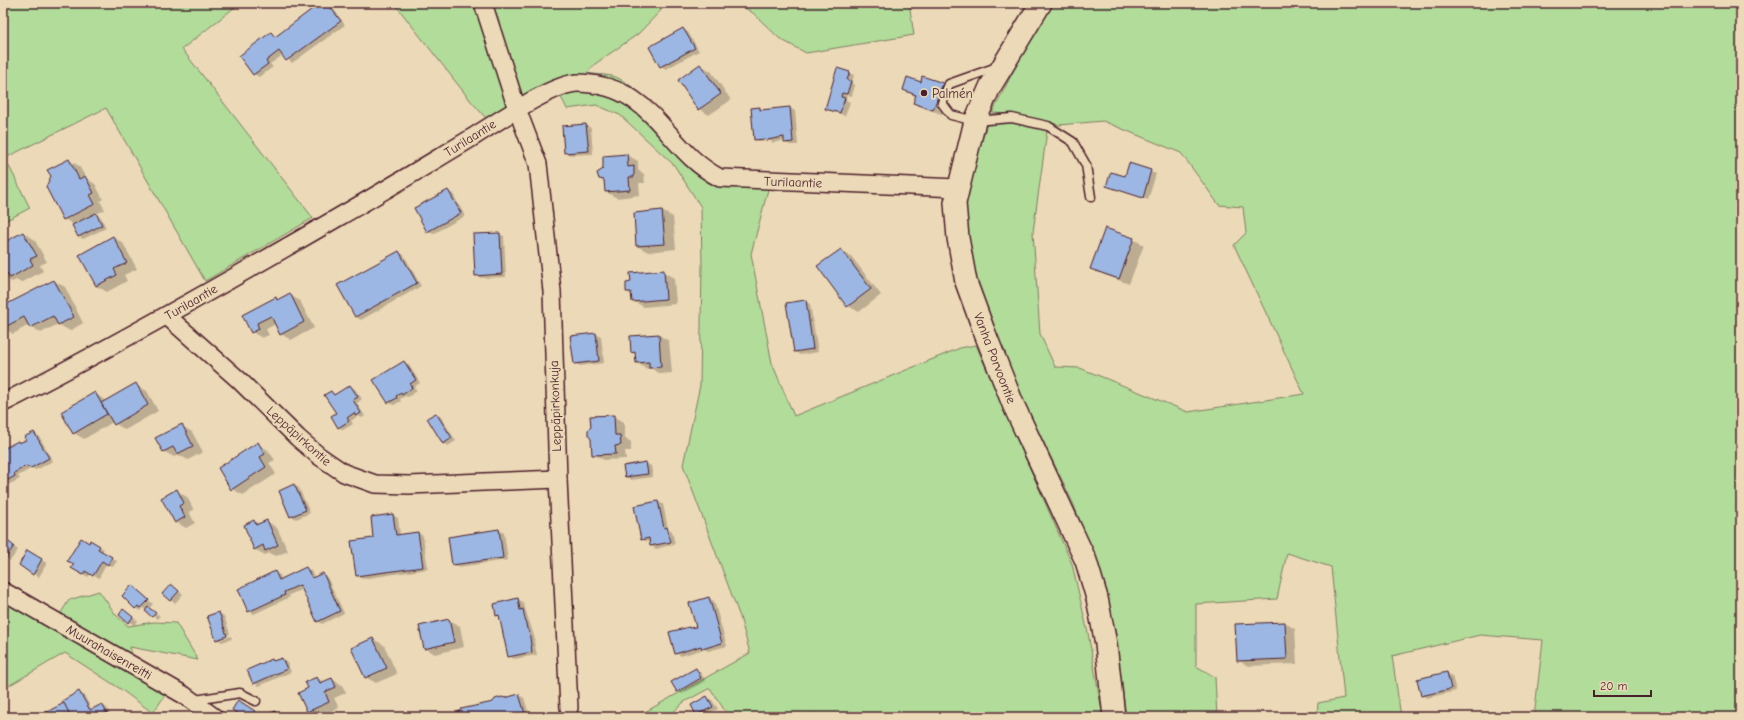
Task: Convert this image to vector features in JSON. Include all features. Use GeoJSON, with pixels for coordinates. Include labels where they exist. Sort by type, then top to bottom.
{"type":"FeatureCollection","features":[{"type":"Feature","properties":{"kind":"street","name":"Leppäpirkonkuja"},"geometry":{"type":"LineString","coordinates":[[484,3],[517,109],[538,164],[539,171],[552,291],[558,479],[569,708]]}},
{"type":"Feature","properties":{"kind":"street","name":"Vanha Porvoontie"},"geometry":{"type":"LineString","coordinates":[[1041,3],[990,87],[975,121],[955,203],[958,238],[966,282],[1013,404],[1086,561],[1106,644],[1114,717]]}},
{"type":"Feature","properties":{"kind":"street","name":"Turilaantie"},"geometry":{"type":"LineString","coordinates":[[3,403],[167,316],[363,203],[517,109],[552,91],[577,83],[615,89],[636,100],[703,170],[720,178],[958,188]]}},
{"type":"Feature","properties":{"kind":"street","name":"Leppäpirkontie"},"geometry":{"type":"LineString","coordinates":[[167,316],[239,380],[298,438],[324,460],[344,473],[375,484],[409,485],[558,479]]}},
{"type":"Feature","properties":{"kind":"street","name":"Muurahaisenreitti"},"geometry":{"type":"LineString","coordinates":[[3,590],[192,701],[214,717]]}},
{"type":"Feature","properties":{"kind":"lane"},"geometry":{"type":"LineString","coordinates":[[1004,64],[949,84],[942,103],[951,115],[975,121],[1012,118],[1041,124],[1048,126],[1074,142],[1086,165],[1091,196]]}},
{"type":"Feature","properties":{"kind":"lane"},"geometry":{"type":"LineString","coordinates":[[192,701],[240,693],[256,701]]}},
{"type":"Feature","properties":{"kind":"green space"},"geometry":{"type":"Polygon","coordinates":[[[3,3],[240,3],[182,49],[313,218],[205,281],[106,108],[5,158],[30,208],[3,222],[3,3]]]}},
{"type":"Feature","properties":{"kind":"green space"},"geometry":{"type":"Polygon","coordinates":[[[394,3],[668,3],[638,34],[595,64],[587,73],[617,77],[643,96],[679,133],[689,146],[703,170],[770,182],[751,254],[772,363],[794,416],[960,348],[976,345],[1072,564],[1088,633],[1103,717],[820,717],[815,714],[801,717],[729,717],[710,688],[684,702],[668,717],[636,717],[750,653],[740,617],[683,465],[700,385],[702,266],[701,207],[674,165],[620,115],[596,105],[567,109],[557,89],[492,125],[470,100],[394,3]]]}},
{"type":"Feature","properties":{"kind":"green space"},"geometry":{"type":"Polygon","coordinates":[[[737,3],[909,3],[914,35],[806,53],[780,39],[753,13],[737,3]]]}},
{"type":"Feature","properties":{"kind":"green space"},"geometry":{"type":"Polygon","coordinates":[[[1054,3],[1741,3],[1741,717],[1534,717],[1543,640],[1480,635],[1392,656],[1401,717],[1317,717],[1318,703],[1344,698],[1331,567],[1287,553],[1277,599],[1196,604],[1196,666],[1215,677],[1217,717],[1126,717],[1116,634],[1095,561],[1073,503],[994,339],[973,273],[966,233],[966,207],[971,176],[987,124],[1011,123],[1047,131],[1033,232],[1040,334],[1055,367],[1080,368],[1188,412],[1304,394],[1234,245],[1246,233],[1243,207],[1219,205],[1181,153],[1103,121],[1059,125],[1012,114],[992,113],[1016,66],[1054,3]]]}},
{"type":"Feature","properties":{"kind":"green space"},"geometry":{"type":"Polygon","coordinates":[[[99,591],[116,615],[128,626],[154,622],[176,623],[198,660],[130,647],[137,672],[167,692],[153,713],[119,688],[65,653],[3,689],[3,599],[52,627],[69,600],[99,591]]]}},
{"type":"Feature","properties":{"kind":"building"},"geometry":{"type":"Polygon","coordinates":[[[320,3],[327,3],[341,21],[286,61],[279,51],[266,61],[268,64],[253,75],[239,56],[271,32],[275,37],[320,3]]]}},
{"type":"Feature","properties":{"kind":"building"},"geometry":{"type":"Polygon","coordinates":[[[683,28],[695,48],[660,67],[649,47],[683,28]]]}},
{"type":"Feature","properties":{"kind":"building"},"geometry":{"type":"Polygon","coordinates":[[[700,64],[721,94],[698,110],[678,80],[700,64]]]}},
{"type":"Feature","properties":{"kind":"building"},"geometry":{"type":"Polygon","coordinates":[[[837,68],[850,72],[847,80],[851,81],[847,94],[842,93],[841,97],[845,98],[840,113],[825,109],[837,68]]]}},
{"type":"Feature","properties":{"kind":"building","name":"Palmén"},"geometry":{"type":"Polygon","coordinates":[[[922,76],[943,83],[933,110],[913,103],[916,95],[903,90],[907,77],[921,82],[922,76]]]}},
{"type":"Feature","properties":{"kind":"building"},"geometry":{"type":"Polygon","coordinates":[[[760,107],[760,110],[790,107],[793,142],[784,143],[784,137],[767,140],[754,140],[751,108],[760,107]]]}},
{"type":"Feature","properties":{"kind":"building"},"geometry":{"type":"Polygon","coordinates":[[[586,124],[589,151],[564,153],[562,126],[586,124]]]}},
{"type":"Feature","properties":{"kind":"building"},"geometry":{"type":"Polygon","coordinates":[[[627,154],[628,167],[634,166],[634,177],[629,177],[630,190],[605,192],[604,180],[599,179],[597,173],[603,169],[603,156],[627,154]]]}},
{"type":"Feature","properties":{"kind":"building"},"geometry":{"type":"Polygon","coordinates":[[[69,159],[79,179],[85,176],[94,193],[90,195],[95,204],[63,220],[46,187],[51,176],[47,170],[69,159]]]}},
{"type":"Feature","properties":{"kind":"building"},"geometry":{"type":"Polygon","coordinates":[[[1129,163],[1151,170],[1143,198],[1106,186],[1111,172],[1125,176],[1129,163]]]}},
{"type":"Feature","properties":{"kind":"building"},"geometry":{"type":"Polygon","coordinates":[[[448,190],[461,213],[427,232],[414,208],[448,190]]]}},
{"type":"Feature","properties":{"kind":"building"},"geometry":{"type":"Polygon","coordinates":[[[662,210],[665,244],[636,246],[634,213],[662,210]]]}},
{"type":"Feature","properties":{"kind":"building"},"geometry":{"type":"Polygon","coordinates":[[[96,213],[102,225],[78,237],[72,225],[96,213]]]}},
{"type":"Feature","properties":{"kind":"building"},"geometry":{"type":"Polygon","coordinates":[[[1105,228],[1134,238],[1119,279],[1090,269],[1105,228]]]}},
{"type":"Feature","properties":{"kind":"building"},"geometry":{"type":"Polygon","coordinates":[[[23,232],[37,256],[30,259],[33,265],[10,278],[7,273],[3,275],[3,243],[23,232]]]}},
{"type":"Feature","properties":{"kind":"building"},"geometry":{"type":"Polygon","coordinates":[[[500,233],[502,274],[475,276],[473,234],[500,233]]]}},
{"type":"Feature","properties":{"kind":"building"},"geometry":{"type":"Polygon","coordinates":[[[113,236],[127,263],[114,269],[117,275],[96,286],[79,255],[113,236]]]}},
{"type":"Feature","properties":{"kind":"building"},"geometry":{"type":"Polygon","coordinates":[[[841,249],[871,289],[847,307],[817,266],[841,249]]]}},
{"type":"Feature","properties":{"kind":"building"},"geometry":{"type":"Polygon","coordinates":[[[399,251],[417,283],[355,317],[337,285],[399,251]]]}},
{"type":"Feature","properties":{"kind":"building"},"geometry":{"type":"Polygon","coordinates":[[[664,270],[666,299],[632,302],[631,292],[626,292],[626,283],[631,282],[630,273],[664,270]]]}},
{"type":"Feature","properties":{"kind":"building"},"geometry":{"type":"Polygon","coordinates":[[[54,280],[74,317],[58,325],[53,316],[30,328],[24,317],[3,328],[3,306],[54,280]]]}},
{"type":"Feature","properties":{"kind":"building"},"geometry":{"type":"Polygon","coordinates":[[[290,293],[304,322],[280,335],[271,316],[257,323],[259,329],[251,333],[242,315],[276,297],[277,300],[290,293]]]}},
{"type":"Feature","properties":{"kind":"building"},"geometry":{"type":"Polygon","coordinates":[[[806,300],[813,349],[794,352],[786,303],[806,300]]]}},
{"type":"Feature","properties":{"kind":"building"},"geometry":{"type":"Polygon","coordinates":[[[596,333],[599,361],[574,364],[570,336],[596,333]]]}},
{"type":"Feature","properties":{"kind":"building"},"geometry":{"type":"Polygon","coordinates":[[[659,334],[661,367],[649,368],[649,362],[636,363],[635,352],[631,353],[630,336],[659,334]]]}},
{"type":"Feature","properties":{"kind":"building"},"geometry":{"type":"Polygon","coordinates":[[[404,361],[416,380],[410,384],[412,388],[402,395],[401,393],[396,396],[397,398],[388,403],[373,380],[404,361]]]}},
{"type":"Feature","properties":{"kind":"building"},"geometry":{"type":"Polygon","coordinates":[[[136,383],[148,405],[114,425],[101,403],[136,383]]]}},
{"type":"Feature","properties":{"kind":"building"},"geometry":{"type":"Polygon","coordinates":[[[350,385],[358,397],[353,400],[361,413],[356,416],[354,413],[347,418],[349,421],[338,428],[331,416],[336,413],[324,395],[331,391],[334,395],[350,385]]]}},
{"type":"Feature","properties":{"kind":"building"},"geometry":{"type":"Polygon","coordinates":[[[95,392],[107,414],[73,434],[61,412],[95,392]]]}},
{"type":"Feature","properties":{"kind":"building"},"geometry":{"type":"Polygon","coordinates":[[[436,413],[452,438],[443,444],[427,418],[436,413]]]}},
{"type":"Feature","properties":{"kind":"building"},"geometry":{"type":"Polygon","coordinates":[[[614,415],[615,435],[620,435],[621,445],[615,446],[616,454],[592,455],[591,439],[588,435],[588,430],[591,427],[590,416],[614,415]]]}},
{"type":"Feature","properties":{"kind":"building"},"geometry":{"type":"Polygon","coordinates":[[[182,424],[193,446],[177,454],[173,447],[163,452],[155,438],[182,424]]]}},
{"type":"Feature","properties":{"kind":"building"},"geometry":{"type":"Polygon","coordinates":[[[34,432],[49,458],[31,468],[26,466],[14,473],[15,476],[3,483],[3,449],[18,441],[19,443],[26,440],[24,437],[34,432]]]}},
{"type":"Feature","properties":{"kind":"building"},"geometry":{"type":"Polygon","coordinates":[[[258,442],[265,454],[260,457],[266,467],[231,490],[218,468],[258,442]]]}},
{"type":"Feature","properties":{"kind":"building"},"geometry":{"type":"Polygon","coordinates":[[[646,462],[648,474],[625,477],[623,466],[646,462]]]}},
{"type":"Feature","properties":{"kind":"building"},"geometry":{"type":"Polygon","coordinates":[[[294,484],[306,510],[290,517],[279,491],[294,484]]]}},
{"type":"Feature","properties":{"kind":"building"},"geometry":{"type":"Polygon","coordinates":[[[177,489],[184,503],[179,506],[185,517],[175,523],[161,498],[177,489]]]}},
{"type":"Feature","properties":{"kind":"building"},"geometry":{"type":"Polygon","coordinates":[[[658,501],[664,528],[667,527],[671,542],[650,546],[649,538],[641,540],[634,506],[658,501]]]}},
{"type":"Feature","properties":{"kind":"building"},"geometry":{"type":"Polygon","coordinates":[[[393,514],[396,535],[418,532],[423,567],[356,576],[351,541],[373,538],[371,517],[393,514]]]}},
{"type":"Feature","properties":{"kind":"building"},"geometry":{"type":"Polygon","coordinates":[[[254,520],[256,525],[267,520],[278,545],[265,551],[263,545],[254,550],[244,525],[254,520]]]}},
{"type":"Feature","properties":{"kind":"building"},"geometry":{"type":"Polygon","coordinates":[[[499,529],[503,558],[452,565],[448,537],[499,529]]]}},
{"type":"Feature","properties":{"kind":"building"},"geometry":{"type":"Polygon","coordinates":[[[81,538],[89,543],[90,540],[100,546],[98,549],[112,557],[108,565],[102,561],[93,576],[85,571],[83,575],[71,568],[74,564],[67,561],[81,538]]]}},
{"type":"Feature","properties":{"kind":"building"},"geometry":{"type":"Polygon","coordinates":[[[5,539],[14,546],[5,559],[3,557],[3,542],[5,539]]]}},
{"type":"Feature","properties":{"kind":"building"},"geometry":{"type":"Polygon","coordinates":[[[27,550],[42,559],[33,575],[19,565],[27,550]]]}},
{"type":"Feature","properties":{"kind":"building"},"geometry":{"type":"Polygon","coordinates":[[[306,567],[312,578],[323,573],[340,611],[317,622],[300,585],[284,592],[285,595],[248,612],[238,589],[275,571],[279,580],[306,567]]]}},
{"type":"Feature","properties":{"kind":"building"},"geometry":{"type":"Polygon","coordinates":[[[171,584],[179,591],[170,601],[162,594],[171,584]]]}},
{"type":"Feature","properties":{"kind":"building"},"geometry":{"type":"Polygon","coordinates":[[[132,585],[149,600],[141,608],[138,606],[135,609],[122,596],[132,585]]]}},
{"type":"Feature","properties":{"kind":"building"},"geometry":{"type":"Polygon","coordinates":[[[709,597],[722,643],[702,649],[701,646],[675,654],[669,632],[689,627],[696,627],[689,603],[709,597]]]}},
{"type":"Feature","properties":{"kind":"building"},"geometry":{"type":"Polygon","coordinates":[[[518,598],[520,610],[523,609],[527,629],[529,630],[532,652],[508,657],[499,615],[496,616],[494,604],[518,598]]]}},
{"type":"Feature","properties":{"kind":"building"},"geometry":{"type":"Polygon","coordinates":[[[148,607],[156,613],[152,617],[145,611],[148,607]]]}},
{"type":"Feature","properties":{"kind":"building"},"geometry":{"type":"Polygon","coordinates":[[[123,609],[133,617],[128,623],[119,615],[123,609]]]}},
{"type":"Feature","properties":{"kind":"building"},"geometry":{"type":"Polygon","coordinates":[[[219,612],[227,636],[216,640],[207,616],[219,612]]]}},
{"type":"Feature","properties":{"kind":"building"},"geometry":{"type":"Polygon","coordinates":[[[449,619],[454,642],[424,649],[419,626],[449,619]]]}},
{"type":"Feature","properties":{"kind":"building"},"geometry":{"type":"Polygon","coordinates":[[[1285,622],[1287,659],[1237,661],[1235,624],[1285,622]]]}},
{"type":"Feature","properties":{"kind":"building"},"geometry":{"type":"Polygon","coordinates":[[[373,638],[387,668],[365,678],[351,648],[373,638]]]}},
{"type":"Feature","properties":{"kind":"building"},"geometry":{"type":"Polygon","coordinates":[[[282,658],[287,669],[253,684],[247,670],[272,659],[273,661],[282,658]]]}},
{"type":"Feature","properties":{"kind":"building"},"geometry":{"type":"Polygon","coordinates":[[[696,668],[701,678],[677,692],[671,682],[696,668]]]}},
{"type":"Feature","properties":{"kind":"building"},"geometry":{"type":"Polygon","coordinates":[[[1447,672],[1451,689],[1421,696],[1417,679],[1447,672]]]}},
{"type":"Feature","properties":{"kind":"building"},"geometry":{"type":"Polygon","coordinates":[[[317,677],[320,683],[332,678],[336,687],[325,692],[329,702],[307,712],[298,693],[308,688],[305,682],[317,677]]]}},
{"type":"Feature","properties":{"kind":"building"},"geometry":{"type":"Polygon","coordinates":[[[79,691],[90,710],[102,704],[109,717],[71,717],[62,701],[79,691]]]}},
{"type":"Feature","properties":{"kind":"building"},"geometry":{"type":"Polygon","coordinates":[[[519,694],[526,717],[446,717],[460,711],[461,709],[493,702],[495,699],[502,697],[505,698],[519,694]]]}},
{"type":"Feature","properties":{"kind":"building"},"geometry":{"type":"Polygon","coordinates":[[[707,696],[713,707],[696,715],[691,705],[707,696]]]}},
{"type":"Feature","properties":{"kind":"building"},"geometry":{"type":"Polygon","coordinates":[[[238,700],[255,711],[252,717],[244,717],[232,710],[238,700]]]}},
{"type":"Feature","properties":{"kind":"building"},"geometry":{"type":"Polygon","coordinates":[[[64,703],[70,715],[67,717],[37,717],[64,703]]]}},
{"type":"Feature","properties":{"kind":"building"},"geometry":{"type":"Polygon","coordinates":[[[275,711],[278,717],[263,717],[275,711]]]}},
{"type":"Feature","properties":{"kind":"place","name":"Palmén"},"geometry":{"type":"Point","coordinates":[924,93]}}]}
